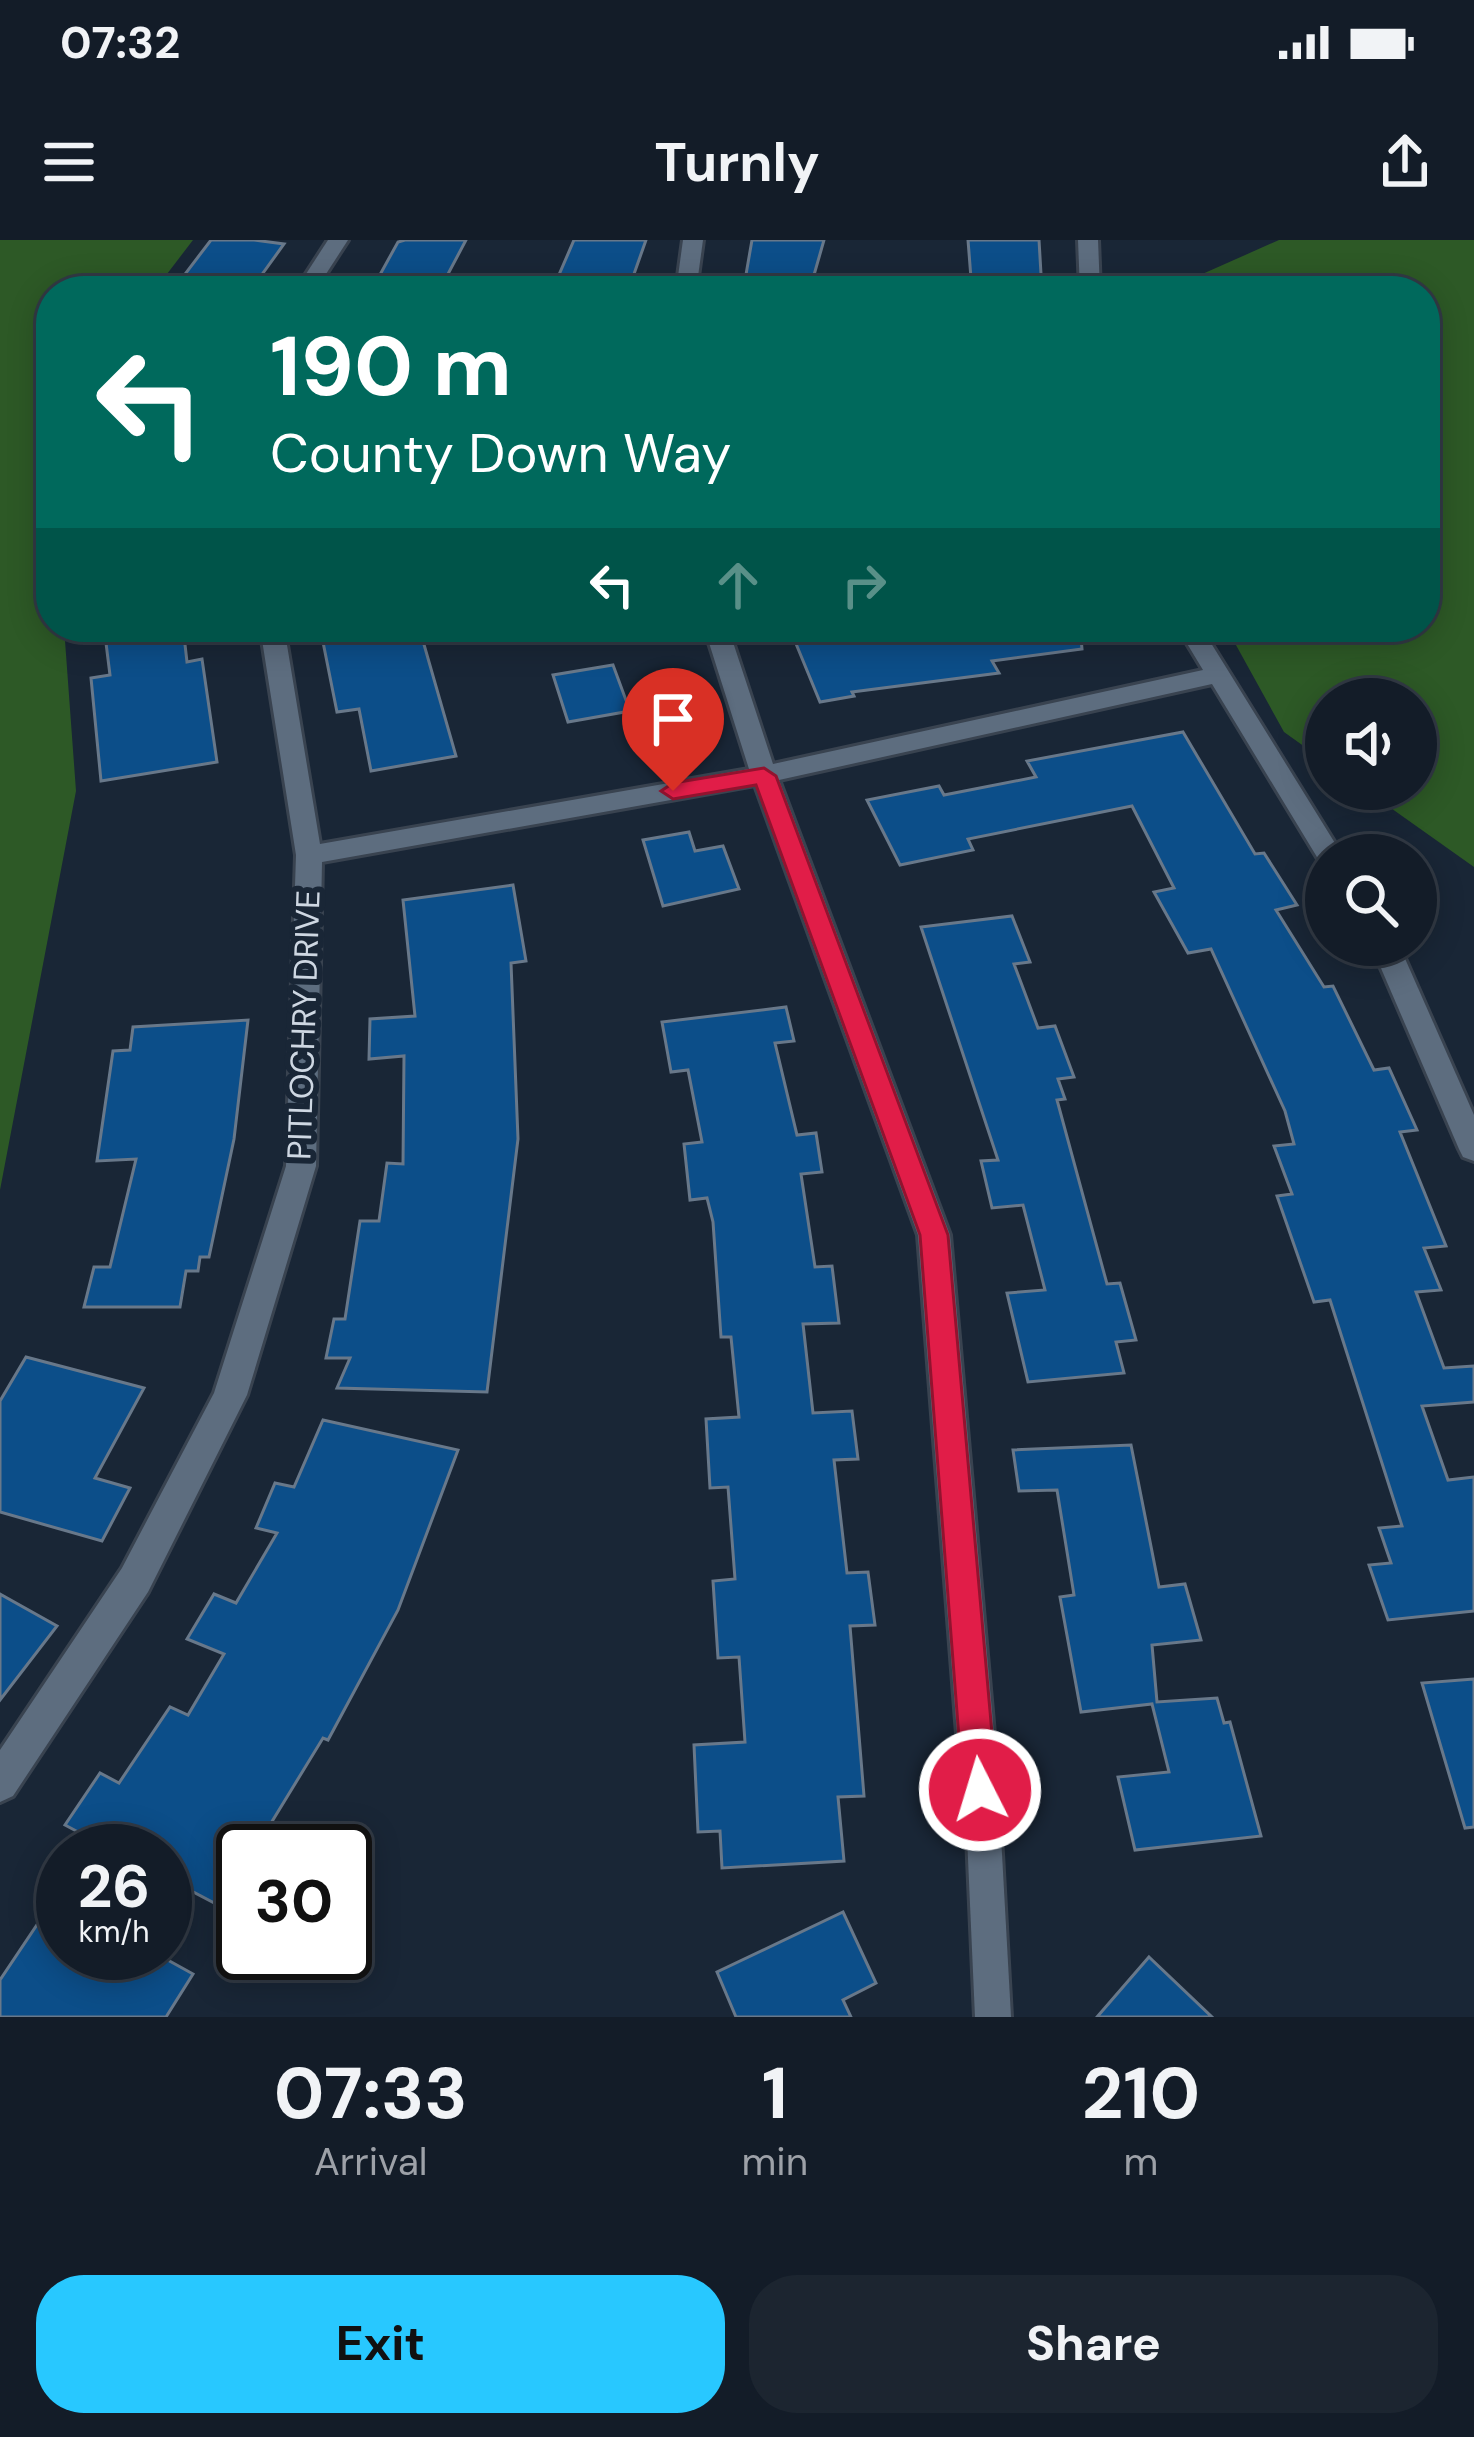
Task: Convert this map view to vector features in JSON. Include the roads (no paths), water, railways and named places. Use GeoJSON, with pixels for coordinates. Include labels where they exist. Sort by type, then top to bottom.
{"type":"FeatureCollection","features":[{"type":"Feature","properties":{"kind":"street"},"geometry":{"type":"LineString","coordinates":[[314,276],[338,240]]}},
{"type":"Feature","properties":{"kind":"street"},"geometry":{"type":"LineString","coordinates":[[688,276],[693,240]]}},
{"type":"Feature","properties":{"kind":"street"},"geometry":{"type":"LineString","coordinates":[[1088,240],[1089,276]]}},
{"type":"Feature","properties":{"kind":"street","name":"PITLOCHRY DRIVE"},"geometry":{"type":"LineString","coordinates":[[0,1783],[135,1580],[230,1395],[301,1166],[309,855],[274,642]]}},
{"type":"Feature","properties":{"kind":"street"},"geometry":{"type":"LineString","coordinates":[[721,642],[764,776],[934,1235],[984,1836]]}},
{"type":"Feature","properties":{"kind":"street"},"geometry":{"type":"LineString","coordinates":[[1198,642],[1316,834]]}},
{"type":"Feature","properties":{"kind":"street"},"geometry":{"type":"LineString","coordinates":[[309,855],[764,776],[1218,675]]}},
{"type":"Feature","properties":{"kind":"street"},"geometry":{"type":"LineString","coordinates":[[1394,966],[1474,1149]]}},
{"type":"Feature","properties":{"kind":"lane"},"geometry":{"type":"LineString","coordinates":[[984,1836],[993,2017]]}}]}
